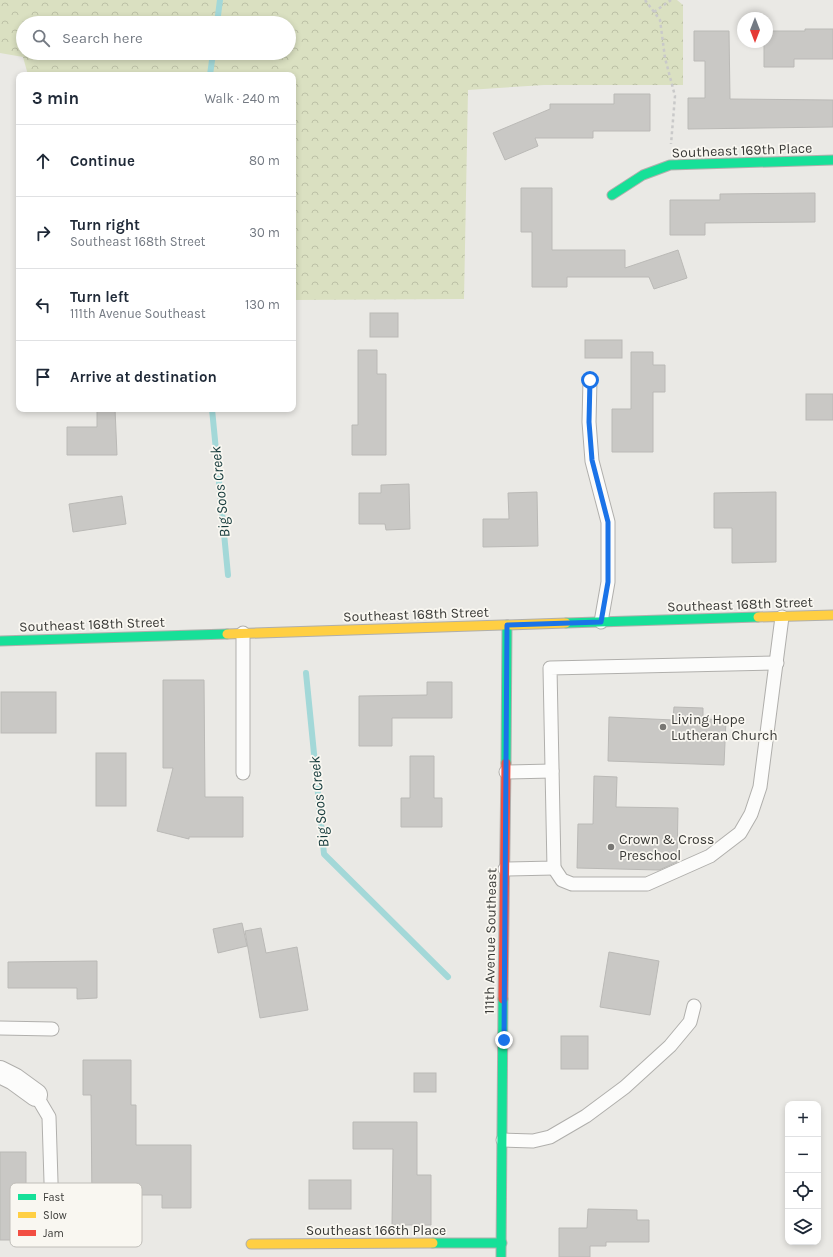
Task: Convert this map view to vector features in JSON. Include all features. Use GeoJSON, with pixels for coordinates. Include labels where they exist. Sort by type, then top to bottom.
{"type":"FeatureCollection","features":[{"type":"Feature","properties":{"kind":"street","name":"Southeast 169th Place"},"geometry":{"type":"LineString","coordinates":[[612,195],[643,175],[670,165],[833,160]]}},
{"type":"Feature","properties":{"kind":"street","name":"Southeast 168th Street"},"geometry":{"type":"LineString","coordinates":[[0,641],[833,615]]}},
{"type":"Feature","properties":{"kind":"street","name":"111th Avenue Southeast"},"geometry":{"type":"LineString","coordinates":[[502,1257],[507,625]]}},
{"type":"Feature","properties":{"kind":"street"},"geometry":{"type":"LineString","coordinates":[[0,1072],[14,1079],[36,1095]]}},
{"type":"Feature","properties":{"kind":"street","name":"Southeast 166th Place"},"geometry":{"type":"LineString","coordinates":[[251,1244],[502,1243]]}},
{"type":"Feature","properties":{"kind":"lane"},"geometry":{"type":"LineString","coordinates":[[590,380],[589,422],[592,460],[608,522],[608,582],[601,622]]}},
{"type":"Feature","properties":{"kind":"lane"},"geometry":{"type":"LineString","coordinates":[[777,663],[550,668],[554,868],[562,880],[572,884],[647,884],[710,856],[740,834],[751,814],[760,787],[777,663],[782,617]]}},
{"type":"Feature","properties":{"kind":"lane"},"geometry":{"type":"LineString","coordinates":[[243,633],[243,773]]}},
{"type":"Feature","properties":{"kind":"lane"},"geometry":{"type":"LineString","coordinates":[[506,772],[552,771]]}},
{"type":"Feature","properties":{"kind":"lane"},"geometry":{"type":"LineString","coordinates":[[505,869],[554,868]]}},
{"type":"Feature","properties":{"kind":"lane"},"geometry":{"type":"LineString","coordinates":[[503,1140],[533,1141],[544,1138],[586,1116],[625,1087],[670,1046],[690,1022],[694,1006]]}},
{"type":"Feature","properties":{"kind":"lane"},"geometry":{"type":"LineString","coordinates":[[0,1028],[52,1029]]}},
{"type":"Feature","properties":{"kind":"lane"},"geometry":{"type":"LineString","coordinates":[[36,1095],[49,1117],[51,1183]]}},
{"type":"Feature","properties":{"kind":"path"},"geometry":{"type":"LineString","coordinates":[[645,0],[660,20],[665,58],[675,96],[670,165]]}},
{"type":"Feature","properties":{"kind":"path"},"geometry":{"type":"LineString","coordinates":[[654,12],[671,0]]}},
{"type":"Feature","properties":{"kind":"green space"},"geometry":{"type":"Polygon","coordinates":[[[0,0],[677,0],[683,5],[683,85],[544,85],[468,90],[464,299],[296,300],[296,72],[27,72],[24,60],[296,60],[296,16],[16,16],[16,56],[0,53],[0,0]]]}},
{"type":"Feature","properties":{"kind":"building"},"geometry":{"type":"Polygon","coordinates":[[[805,29],[833,29],[833,59],[794,59],[794,67],[764,67],[764,48],[773,48],[773,31],[805,31],[805,29]]]}},
{"type":"Feature","properties":{"kind":"building"},"geometry":{"type":"Polygon","coordinates":[[[694,31],[729,31],[730,99],[833,100],[833,127],[688,129],[688,98],[705,98],[705,61],[694,61],[694,31]]]}},
{"type":"Feature","properties":{"kind":"building"},"geometry":{"type":"Polygon","coordinates":[[[614,94],[650,94],[650,131],[593,131],[593,138],[535,138],[538,146],[505,160],[493,133],[550,109],[550,104],[614,104],[614,94]]]}},
{"type":"Feature","properties":{"kind":"building"},"geometry":{"type":"Polygon","coordinates":[[[521,188],[552,188],[552,250],[625,250],[625,268],[678,250],[687,278],[654,289],[649,277],[567,277],[567,287],[532,287],[532,232],[521,232],[521,188]]]}},
{"type":"Feature","properties":{"kind":"building"},"geometry":{"type":"Polygon","coordinates":[[[815,193],[815,222],[705,223],[705,235],[670,235],[670,200],[720,200],[720,194],[815,193]]]}},
{"type":"Feature","properties":{"kind":"building"},"geometry":{"type":"Polygon","coordinates":[[[370,313],[398,313],[398,337],[370,337],[370,313]]]}},
{"type":"Feature","properties":{"kind":"building"},"geometry":{"type":"Polygon","coordinates":[[[585,340],[622,340],[622,358],[585,358],[585,340]]]}},
{"type":"Feature","properties":{"kind":"building"},"geometry":{"type":"Polygon","coordinates":[[[358,350],[377,350],[377,374],[386,374],[386,455],[352,455],[352,425],[358,425],[358,350]]]}},
{"type":"Feature","properties":{"kind":"building"},"geometry":{"type":"Polygon","coordinates":[[[631,352],[653,352],[653,365],[665,365],[665,392],[653,392],[653,452],[612,452],[612,409],[631,409],[631,352]]]}},
{"type":"Feature","properties":{"kind":"building"},"geometry":{"type":"Polygon","coordinates":[[[806,394],[833,394],[833,420],[806,420],[806,394]]]}},
{"type":"Feature","properties":{"kind":"building"},"geometry":{"type":"Polygon","coordinates":[[[97,412],[115,412],[117,455],[67,455],[67,427],[97,427],[97,412]]]}},
{"type":"Feature","properties":{"kind":"building"},"geometry":{"type":"Polygon","coordinates":[[[409,484],[410,529],[386,530],[385,524],[359,524],[359,493],[381,493],[381,485],[409,484]]]}},
{"type":"Feature","properties":{"kind":"building"},"geometry":{"type":"Polygon","coordinates":[[[537,492],[538,546],[483,547],[483,519],[509,519],[508,493],[537,492]]]}},
{"type":"Feature","properties":{"kind":"building"},"geometry":{"type":"Polygon","coordinates":[[[776,492],[776,562],[732,563],[732,528],[714,528],[714,493],[776,492]]]}},
{"type":"Feature","properties":{"kind":"building"},"geometry":{"type":"Polygon","coordinates":[[[122,496],[126,524],[73,532],[69,504],[122,496]]]}},
{"type":"Feature","properties":{"kind":"building"},"geometry":{"type":"Polygon","coordinates":[[[163,680],[204,680],[205,797],[243,797],[243,837],[189,837],[189,839],[157,831],[173,768],[163,768],[163,680]]]}},
{"type":"Feature","properties":{"kind":"building"},"geometry":{"type":"Polygon","coordinates":[[[427,682],[452,682],[452,718],[392,718],[392,746],[359,746],[359,696],[427,695],[427,682]]]}},
{"type":"Feature","properties":{"kind":"building"},"geometry":{"type":"Polygon","coordinates":[[[1,692],[56,692],[56,733],[1,733],[1,692]]]}},
{"type":"Feature","properties":{"kind":"building"},"geometry":{"type":"Polygon","coordinates":[[[674,707],[703,708],[703,719],[726,720],[724,765],[608,761],[609,717],[673,720],[674,707]]]}},
{"type":"Feature","properties":{"kind":"building"},"geometry":{"type":"Polygon","coordinates":[[[96,753],[126,753],[126,806],[96,806],[96,753]]]}},
{"type":"Feature","properties":{"kind":"building"},"geometry":{"type":"Polygon","coordinates":[[[410,756],[434,756],[434,798],[442,798],[442,827],[401,827],[401,798],[410,798],[410,756]]]}},
{"type":"Feature","properties":{"kind":"building"},"geometry":{"type":"Polygon","coordinates":[[[594,776],[617,777],[616,807],[678,808],[677,862],[659,870],[577,868],[578,824],[593,824],[594,776]]]}},
{"type":"Feature","properties":{"kind":"building"},"geometry":{"type":"Polygon","coordinates":[[[242,923],[247,946],[218,953],[213,929],[242,923]]]}},
{"type":"Feature","properties":{"kind":"building"},"geometry":{"type":"Polygon","coordinates":[[[261,928],[266,953],[297,947],[308,1010],[260,1018],[245,931],[261,928]]]}},
{"type":"Feature","properties":{"kind":"building"},"geometry":{"type":"Polygon","coordinates":[[[609,952],[659,961],[650,1015],[600,1007],[609,952]]]}},
{"type":"Feature","properties":{"kind":"building"},"geometry":{"type":"Polygon","coordinates":[[[97,961],[97,998],[77,999],[77,988],[8,988],[8,962],[97,961]]]}},
{"type":"Feature","properties":{"kind":"building"},"geometry":{"type":"Polygon","coordinates":[[[561,1036],[588,1036],[588,1069],[561,1069],[561,1036]]]}},
{"type":"Feature","properties":{"kind":"building"},"geometry":{"type":"Polygon","coordinates":[[[83,1060],[131,1060],[131,1105],[136,1105],[136,1145],[191,1145],[191,1208],[162,1208],[162,1195],[142,1195],[142,1183],[92,1183],[91,1095],[83,1095],[83,1060]]]}},
{"type":"Feature","properties":{"kind":"building"},"geometry":{"type":"Polygon","coordinates":[[[414,1073],[436,1073],[436,1092],[414,1092],[414,1073]]]}},
{"type":"Feature","properties":{"kind":"building"},"geometry":{"type":"Polygon","coordinates":[[[353,1122],[417,1122],[417,1175],[431,1175],[431,1225],[392,1225],[393,1149],[353,1149],[353,1122]]]}},
{"type":"Feature","properties":{"kind":"building"},"geometry":{"type":"Polygon","coordinates":[[[0,1152],[26,1152],[26,1183],[10,1183],[10,1240],[0,1240],[0,1152]]]}},
{"type":"Feature","properties":{"kind":"building"},"geometry":{"type":"Polygon","coordinates":[[[309,1180],[351,1180],[351,1209],[309,1209],[309,1180]]]}},
{"type":"Feature","properties":{"kind":"building"},"geometry":{"type":"Polygon","coordinates":[[[588,1209],[637,1210],[637,1220],[649,1220],[649,1242],[606,1242],[606,1246],[590,1246],[590,1257],[559,1257],[559,1228],[587,1228],[588,1209]]]}},
{"type":"Feature","properties":{"kind":"waterway","name":"Big Soos Creek"},"geometry":{"type":"LineString","coordinates":[[218,16],[220,0]]}},
{"type":"Feature","properties":{"kind":"waterway","name":"Big Soos Creek"},"geometry":{"type":"LineString","coordinates":[[210,72],[212,60]]}},
{"type":"Feature","properties":{"kind":"waterway","name":"Big Soos Creek"},"geometry":{"type":"LineString","coordinates":[[212,412],[228,575]]}},
{"type":"Feature","properties":{"kind":"waterway","name":"Big Soos Creek"},"geometry":{"type":"LineString","coordinates":[[306,673],[324,854],[448,977]]}},
{"type":"Feature","properties":{"kind":"traffic: fast"},"geometry":{"type":"LineString","coordinates":[[612,195],[643,175],[670,165],[833,160]]}},
{"type":"Feature","properties":{"kind":"traffic: fast"},"geometry":{"type":"LineString","coordinates":[[566,623],[758,617]]}},
{"type":"Feature","properties":{"kind":"traffic: fast"},"geometry":{"type":"LineString","coordinates":[[506,763],[507,625]]}},
{"type":"Feature","properties":{"kind":"traffic: fast"},"geometry":{"type":"LineString","coordinates":[[0,641],[227,634]]}},
{"type":"Feature","properties":{"kind":"traffic: fast"},"geometry":{"type":"LineString","coordinates":[[501,1257],[503,999]]}},
{"type":"Feature","properties":{"kind":"traffic: fast"},"geometry":{"type":"LineString","coordinates":[[433,1243],[502,1243]]}},
{"type":"Feature","properties":{"kind":"traffic: slow"},"geometry":{"type":"LineString","coordinates":[[758,617],[833,615]]}},
{"type":"Feature","properties":{"kind":"traffic: slow"},"geometry":{"type":"LineString","coordinates":[[227,634],[566,623]]}},
{"type":"Feature","properties":{"kind":"traffic: slow"},"geometry":{"type":"LineString","coordinates":[[251,1244],[433,1243]]}},
{"type":"Feature","properties":{"kind":"traffic: jam"},"geometry":{"type":"LineString","coordinates":[[503,999],[506,763]]}},
{"type":"Feature","properties":{"kind":"place","name":"Living Hope Lutheran Church"},"geometry":{"type":"Point","coordinates":[663,727]}},
{"type":"Feature","properties":{"kind":"place","name":"Crown & Cross Preschool"},"geometry":{"type":"Point","coordinates":[611,847]}},
{"type":"Feature","properties":{"kind":"route"},"geometry":{"type":"LineString","coordinates":[[504,1040],[507,625],[601,622],[608,582],[608,522],[592,460],[589,422],[590,380]]}}]}
